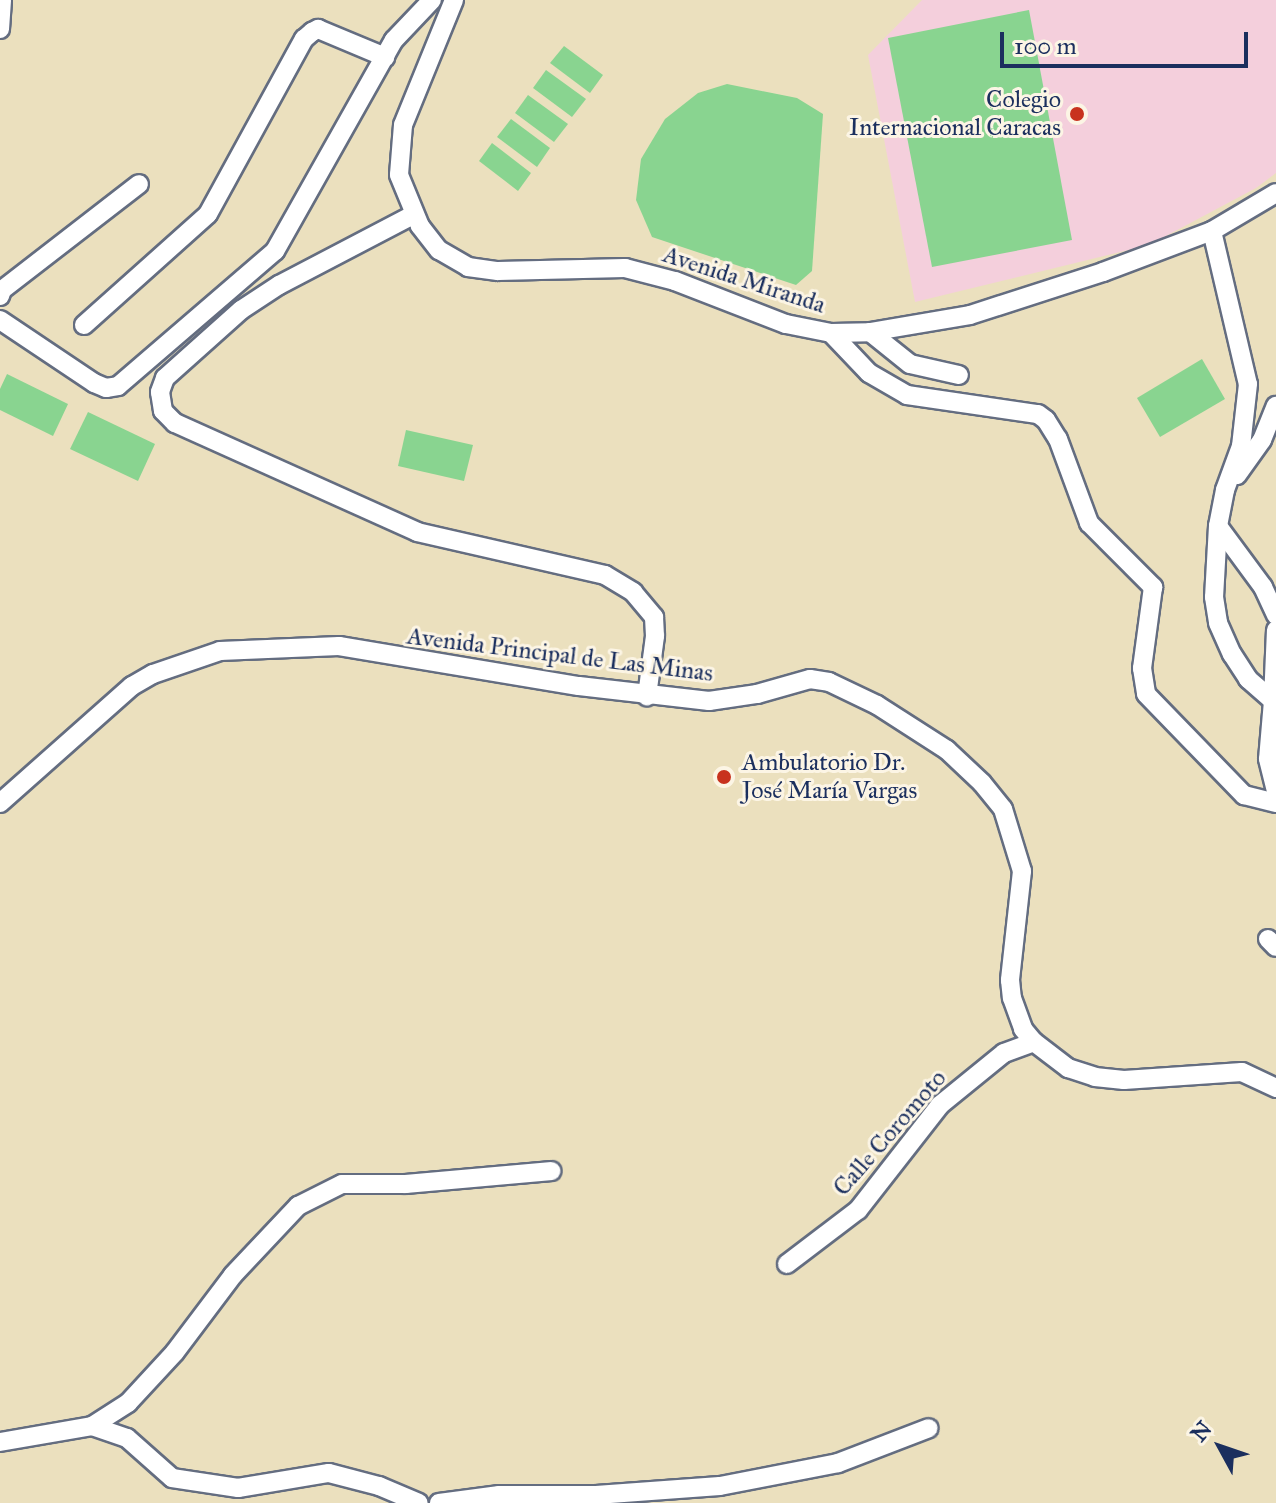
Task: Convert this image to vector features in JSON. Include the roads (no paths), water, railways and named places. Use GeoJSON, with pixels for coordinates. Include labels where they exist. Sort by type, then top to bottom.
{"type":"FeatureCollection","features":[{"type":"Feature","properties":{"kind":"street"},"geometry":{"type":"LineString","coordinates":[[0,29],[2,0]]}},
{"type":"Feature","properties":{"kind":"street"},"geometry":{"type":"LineString","coordinates":[[0,320],[94,383],[106,388],[118,386],[275,251],[394,40],[432,0]]}},
{"type":"Feature","properties":{"kind":"street","name":"Avenida Miranda"},"geometry":{"type":"LineString","coordinates":[[454,0],[403,125],[399,175],[413,215],[439,250],[468,267],[498,271],[625,268],[675,281],[786,324],[831,333],[870,332],[970,315],[1212,231],[1276,193]]}},
{"type":"Feature","properties":{"kind":"street"},"geometry":{"type":"LineString","coordinates":[[84,325],[208,214],[304,39],[318,29],[385,57]]}},
{"type":"Feature","properties":{"kind":"street"},"geometry":{"type":"LineString","coordinates":[[0,296],[2,290],[139,184]]}},
{"type":"Feature","properties":{"kind":"street"},"geometry":{"type":"LineString","coordinates":[[413,215],[279,285],[241,310],[165,378],[160,392],[163,411],[175,423],[417,532],[605,575],[633,592],[654,617],[655,636],[647,696]]}},
{"type":"Feature","properties":{"kind":"street"},"geometry":{"type":"LineString","coordinates":[[1212,231],[1248,384],[1241,446],[1225,490],[1218,526],[1213,582],[1221,633],[1242,671],[1275,700]]}},
{"type":"Feature","properties":{"kind":"street"},"geometry":{"type":"LineString","coordinates":[[870,332],[910,364],[959,375]]}},
{"type":"Feature","properties":{"kind":"street"},"geometry":{"type":"LineString","coordinates":[[831,333],[869,373],[907,395],[1045,418],[1058,439],[1089,523],[1153,587],[1142,668],[1146,694],[1244,795],[1276,803]]}},
{"type":"Feature","properties":{"kind":"street"},"geometry":{"type":"LineString","coordinates":[[1225,490],[1259,446],[1276,406]]}},
{"type":"Feature","properties":{"kind":"street"},"geometry":{"type":"LineString","coordinates":[[1218,526],[1263,587],[1276,615]]}},
{"type":"Feature","properties":{"kind":"street"},"geometry":{"type":"LineString","coordinates":[[1276,630],[1275,700],[1268,759],[1276,792]]}},
{"type":"Feature","properties":{"kind":"street","name":"Avenida Principal de Las Minas"},"geometry":{"type":"LineString","coordinates":[[0,803],[132,686],[153,674],[220,651],[339,646],[647,696],[720,700],[810,679],[829,682],[877,705],[947,750],[967,767],[1003,809],[1022,871],[1010,980],[1017,1014],[1034,1042],[1068,1068],[1095,1077],[1124,1080],[1242,1072],[1276,1088]]}},
{"type":"Feature","properties":{"kind":"street","name":"Calle Coromoto"},"geometry":{"type":"LineString","coordinates":[[787,1264],[858,1210],[940,1105],[1004,1053],[1034,1042]]}},
{"type":"Feature","properties":{"kind":"street"},"geometry":{"type":"LineString","coordinates":[[0,1442],[92,1426],[128,1403],[175,1352],[233,1275],[298,1206],[342,1184],[406,1184],[551,1171]]}},
{"type":"Feature","properties":{"kind":"street"},"geometry":{"type":"LineString","coordinates":[[92,1426],[127,1438],[172,1478],[238,1488],[329,1473],[379,1486],[419,1503]]}},
{"type":"Feature","properties":{"kind":"street"},"geometry":{"type":"LineString","coordinates":[[439,1503],[499,1495],[596,1495],[720,1486],[838,1463],[929,1428]]}},
{"type":"Feature","properties":{"kind":"place","name":"Colegio Internacional Caracas"},"geometry":{"type":"Point","coordinates":[1077,114]}},
{"type":"Feature","properties":{"kind":"place","name":"Ambulatorio Dr. José María Vargas"},"geometry":{"type":"Point","coordinates":[724,777]}}]}
